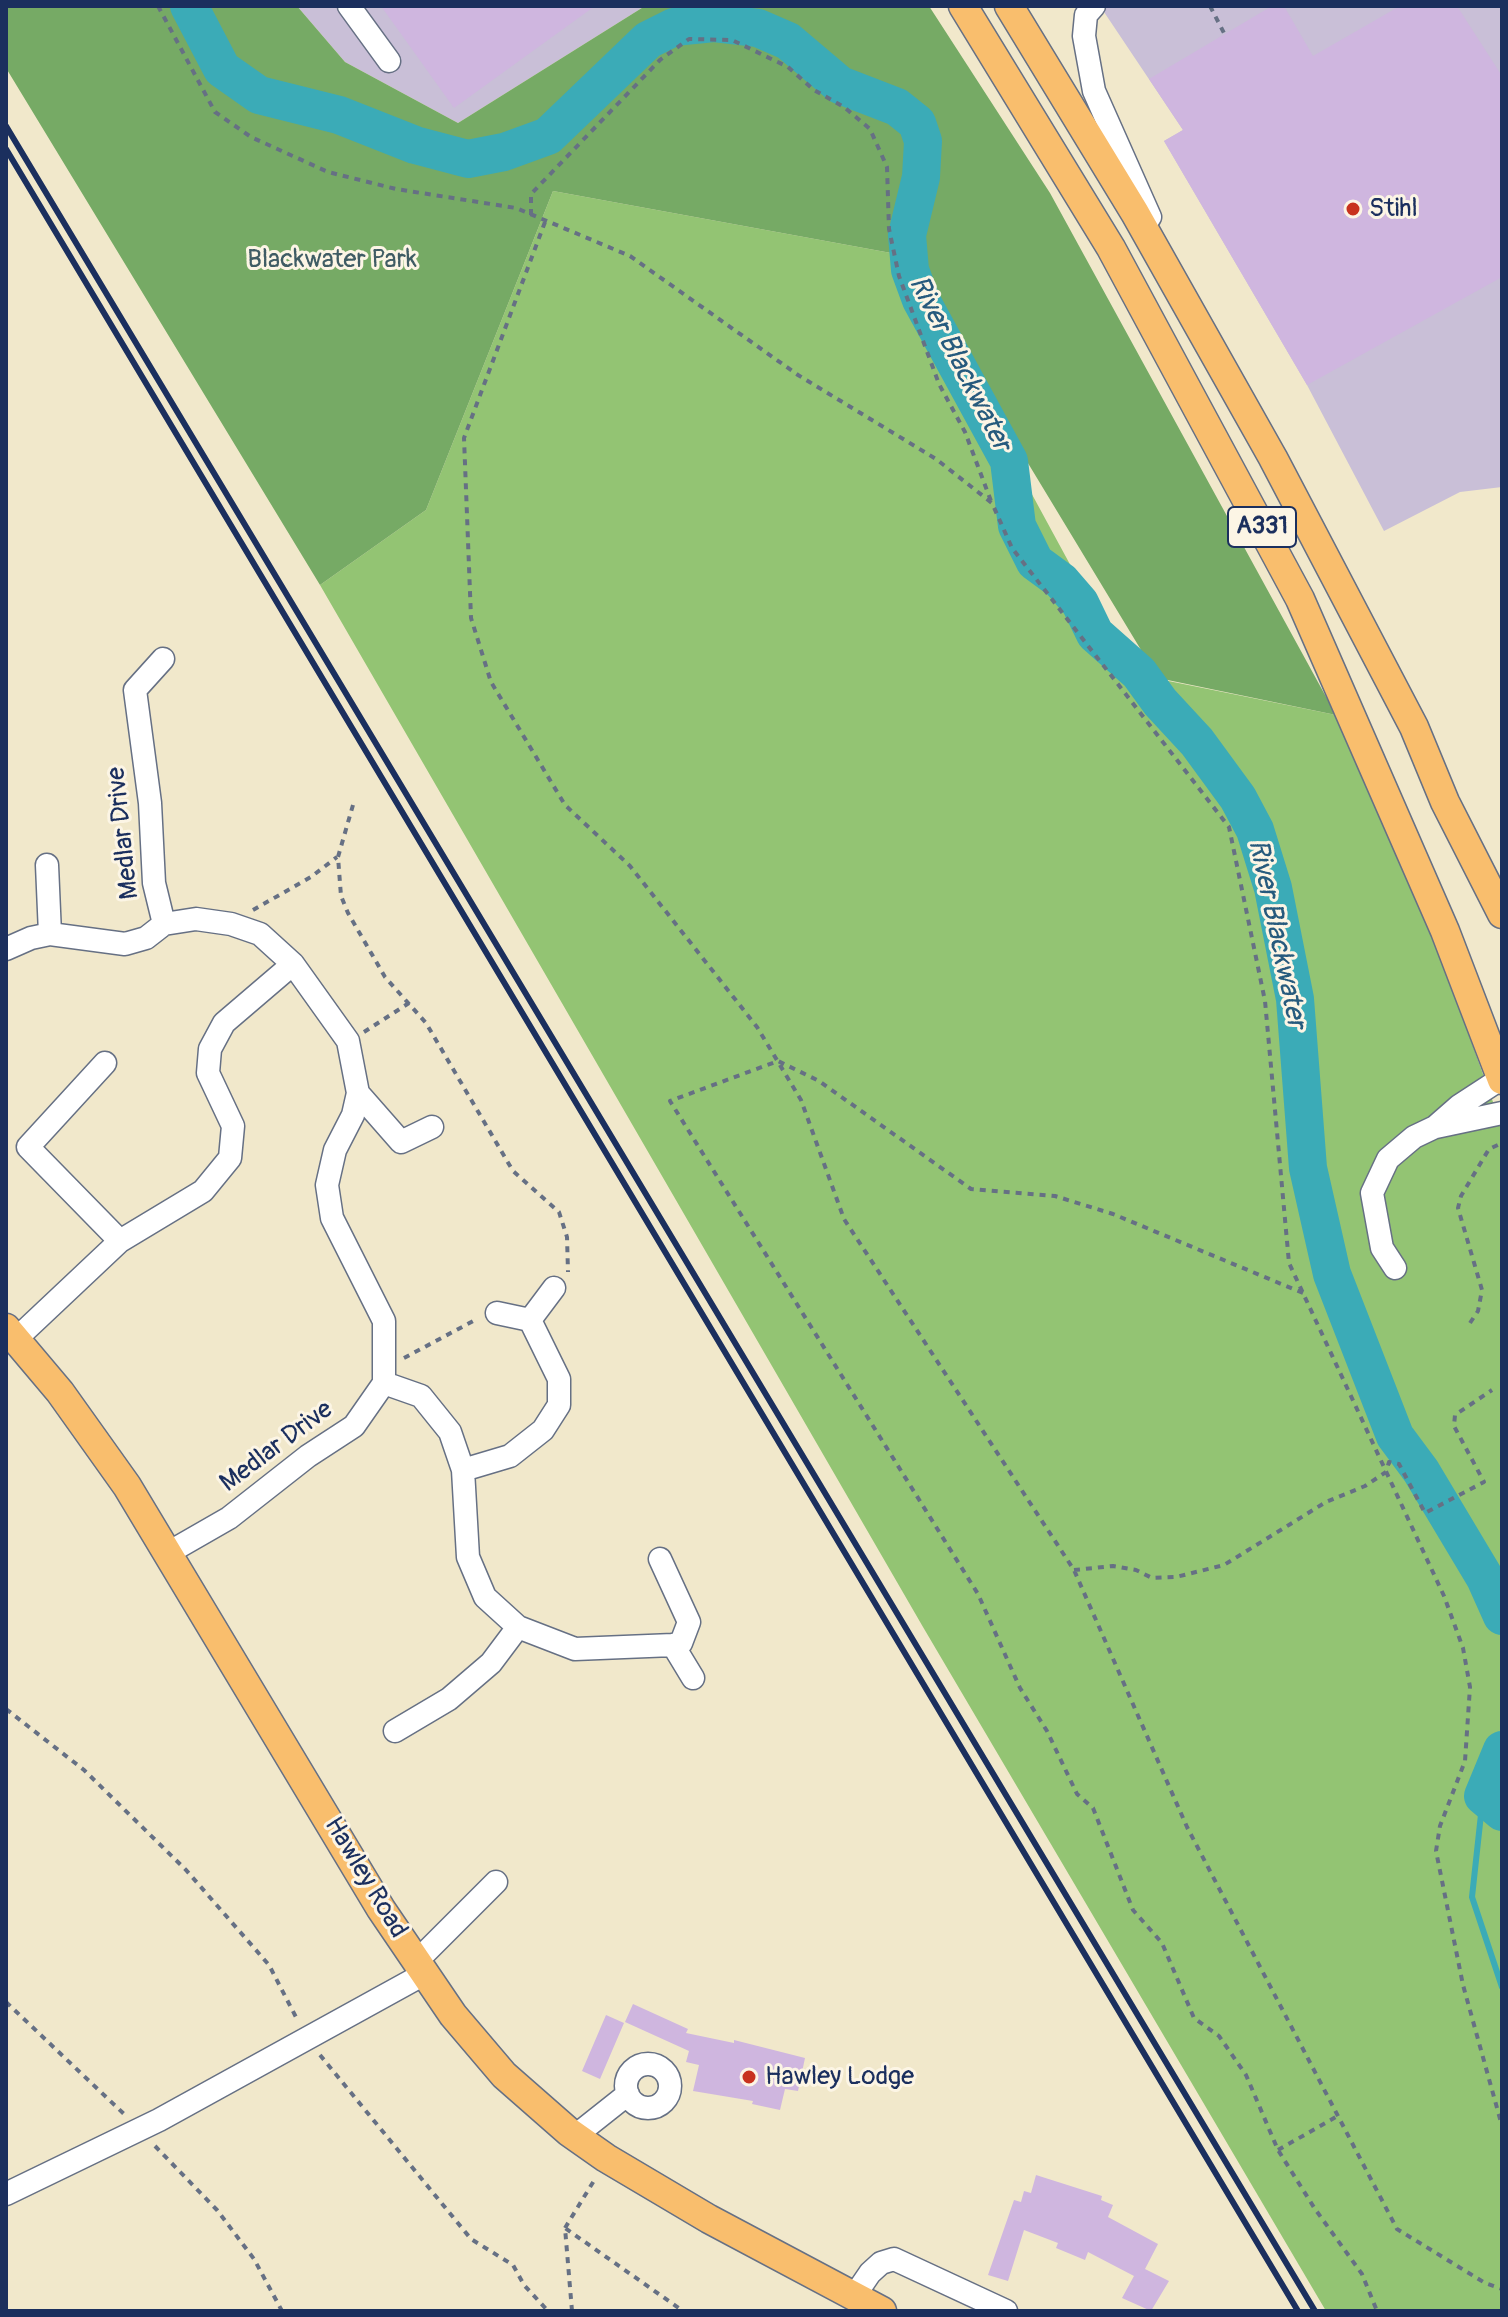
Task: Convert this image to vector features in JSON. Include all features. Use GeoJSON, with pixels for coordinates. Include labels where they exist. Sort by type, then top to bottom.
{"type":"FeatureCollection","features":[{"type":"Feature","properties":{"kind":"main road","name":"A331"},"geometry":{"type":"LineString","coordinates":[[963,6],[1111,248],[1300,599],[1427,887],[1502,1079]]}},
{"type":"Feature","properties":{"kind":"main road","name":"A331"},"geometry":{"type":"LineString","coordinates":[[1009,6],[1199,323],[1414,727],[1445,802],[1502,914]]}},
{"type":"Feature","properties":{"kind":"main road","name":"Hawley Road"},"geometry":{"type":"LineString","coordinates":[[11,1333],[99,1445],[420,1968],[504,2075],[575,2136],[606,2158],[709,2219],[882,2311]]}},
{"type":"Feature","properties":{"kind":"street"},"geometry":{"type":"LineString","coordinates":[[349,6],[389,61]]}},
{"type":"Feature","properties":{"kind":"street"},"geometry":{"type":"LineString","coordinates":[[1094,6],[1086,15],[1084,36],[1094,91],[1199,323]]}},
{"type":"Feature","properties":{"kind":"street","name":"Medlar Drive"},"geometry":{"type":"LineString","coordinates":[[163,659],[135,690],[154,883],[164,924]]}},
{"type":"Feature","properties":{"kind":"street"},"geometry":{"type":"LineString","coordinates":[[47,865],[50,934]]}},
{"type":"Feature","properties":{"kind":"street"},"geometry":{"type":"LineString","coordinates":[[1483,872],[1502,900]]}},
{"type":"Feature","properties":{"kind":"street","name":"Medlar Drive"},"geometry":{"type":"LineString","coordinates":[[6,949],[50,934],[125,944],[146,938],[164,924],[196,919],[231,924],[260,934],[293,964],[348,1041],[358,1093],[353,1115],[335,1150],[327,1185],[332,1218],[384,1321],[386,1374],[354,1426],[308,1456],[229,1518],[168,1553]]}},
{"type":"Feature","properties":{"kind":"street"},"geometry":{"type":"LineString","coordinates":[[11,1333],[120,1241],[203,1191],[230,1158],[233,1126],[208,1073],[210,1049],[224,1023],[293,964]]}},
{"type":"Feature","properties":{"kind":"street"},"geometry":{"type":"LineString","coordinates":[[105,1063],[28,1147],[120,1241]]}},
{"type":"Feature","properties":{"kind":"street"},"geometry":{"type":"LineString","coordinates":[[1435,1127],[1459,1106],[1502,1079]]}},
{"type":"Feature","properties":{"kind":"street"},"geometry":{"type":"LineString","coordinates":[[358,1093],[401,1142],[432,1127]]}},
{"type":"Feature","properties":{"kind":"street"},"geometry":{"type":"LineString","coordinates":[[1395,1268],[1382,1248],[1372,1193],[1388,1159],[1414,1137],[1435,1127],[1502,1113]]}},
{"type":"Feature","properties":{"kind":"street"},"geometry":{"type":"LineString","coordinates":[[530,1320],[554,1288]]}},
{"type":"Feature","properties":{"kind":"street"},"geometry":{"type":"LineString","coordinates":[[497,1313],[530,1320]]}},
{"type":"Feature","properties":{"kind":"street"},"geometry":{"type":"LineString","coordinates":[[463,1470],[510,1456],[543,1430],[559,1405],[559,1379],[530,1320]]}},
{"type":"Feature","properties":{"kind":"street"},"geometry":{"type":"LineString","coordinates":[[386,1374],[421,1396],[450,1432],[463,1470],[468,1557],[485,1597],[518,1627],[575,1649],[681,1643],[689,1622],[660,1559]]}},
{"type":"Feature","properties":{"kind":"street"},"geometry":{"type":"LineString","coordinates":[[395,1731],[449,1699],[491,1663],[518,1627]]}},
{"type":"Feature","properties":{"kind":"street"},"geometry":{"type":"LineString","coordinates":[[673,1645],[693,1678]]}},
{"type":"Feature","properties":{"kind":"street"},"geometry":{"type":"LineString","coordinates":[[6,2194],[139,2129],[306,2038],[420,1968],[496,1882]]}},
{"type":"Feature","properties":{"kind":"street"},"geometry":{"type":"LineString","coordinates":[[575,2136],[628,2094]]}},
{"type":"Feature","properties":{"kind":"street"},"geometry":{"type":"LineString","coordinates":[[855,2295],[870,2273],[881,2263],[894,2259],[1006,2311]]}},
{"type":"Feature","properties":{"kind":"path"},"geometry":{"type":"LineString","coordinates":[[158,6],[215,112],[251,137],[328,172],[396,189],[516,208],[630,256],[798,375],[936,459],[992,503]]}},
{"type":"Feature","properties":{"kind":"path"},"geometry":{"type":"LineString","coordinates":[[1210,6],[1224,33]]}},
{"type":"Feature","properties":{"kind":"path"},"geometry":{"type":"LineString","coordinates":[[531,215],[531,194],[660,60],[689,39],[732,40],[788,67],[814,90],[844,107],[870,129],[887,167],[889,229],[899,276],[939,384],[965,432],[1012,548],[1229,827],[1265,1001],[1289,1263],[1444,1596],[1463,1648],[1470,1687],[1465,1761],[1440,1826],[1436,1851],[1463,1985],[1502,2126]]}},
{"type":"Feature","properties":{"kind":"path"},"geometry":{"type":"LineString","coordinates":[[545,222],[464,438],[471,618],[491,682],[565,805],[630,866],[757,1027],[801,1100],[844,1219],[1074,1570],[1187,1827],[1262,1965],[1336,2117],[1397,2229],[1485,2283],[1502,2289]]}},
{"type":"Feature","properties":{"kind":"path"},"geometry":{"type":"LineString","coordinates":[[353,805],[338,857],[341,896],[348,913],[368,953],[426,1023],[513,1171],[559,1212],[567,1237],[570,1268],[563,1285],[554,1288]]}},
{"type":"Feature","properties":{"kind":"path"},"geometry":{"type":"LineString","coordinates":[[231,924],[338,857]]}},
{"type":"Feature","properties":{"kind":"path"},"geometry":{"type":"LineString","coordinates":[[348,1041],[409,1003]]}},
{"type":"Feature","properties":{"kind":"path"},"geometry":{"type":"LineString","coordinates":[[1303,1293],[1099,1210],[1055,1196],[971,1189],[819,1081],[778,1061],[670,1101],[978,1594],[1020,1688],[1047,1731],[1077,1794],[1093,1808],[1133,1910],[1162,1943],[1194,2018],[1219,2036],[1246,2075],[1278,2150],[1315,2209],[1362,2274],[1377,2311]]}},
{"type":"Feature","properties":{"kind":"path"},"geometry":{"type":"LineString","coordinates":[[1470,1323],[1478,1311],[1482,1290],[1458,1208],[1461,1196],[1489,1149],[1502,1143]]}},
{"type":"Feature","properties":{"kind":"path"},"geometry":{"type":"LineString","coordinates":[[386,1374],[469,1322],[497,1313]]}},
{"type":"Feature","properties":{"kind":"path"},"geometry":{"type":"LineString","coordinates":[[1074,1570],[1113,1566],[1136,1570],[1152,1578],[1176,1577],[1224,1565],[1326,1502],[1365,1486],[1386,1472],[1389,1462],[1399,1464],[1425,1513],[1484,1482],[1454,1426],[1455,1415],[1492,1390]]}},
{"type":"Feature","properties":{"kind":"path"},"geometry":{"type":"LineString","coordinates":[[6,1709],[84,1770],[186,1870],[269,1965],[306,2038],[471,2239],[513,2265],[524,2285],[548,2311]]}},
{"type":"Feature","properties":{"kind":"path"},"geometry":{"type":"LineString","coordinates":[[6,2002],[139,2129],[217,2210],[254,2259],[282,2311]]}},
{"type":"Feature","properties":{"kind":"path"},"geometry":{"type":"LineString","coordinates":[[1278,2150],[1336,2117]]}},
{"type":"Feature","properties":{"kind":"path"},"geometry":{"type":"LineString","coordinates":[[572,2311],[565,2228],[606,2158]]}},
{"type":"Feature","properties":{"kind":"path"},"geometry":{"type":"LineString","coordinates":[[565,2228],[683,2311]]}},
{"type":"Feature","properties":{"kind":"shaded area"},"geometry":{"type":"Polygon","coordinates":[[[297,6],[645,6],[458,123],[345,62],[297,6]]]}},
{"type":"Feature","properties":{"kind":"shaded area","name":"Stihl"},"geometry":{"type":"Polygon","coordinates":[[[1100,6],[1502,6],[1502,487],[1460,492],[1384,531],[1307,385],[1164,141],[1183,130],[1100,6]]]}},
{"type":"Feature","properties":{"kind":"green space","name":"Blackwater Park"},"geometry":{"type":"Polygon","coordinates":[[[6,6],[297,6],[345,62],[458,123],[645,6],[929,6],[1050,193],[1336,715],[1158,678],[902,255],[553,191],[426,510],[320,585],[6,68],[6,6]]]}},
{"type":"Feature","properties":{"kind":"green space"},"geometry":{"type":"Polygon","coordinates":[[[553,191],[902,255],[1129,673],[1336,715],[1434,938],[1502,1127],[1502,2311],[1326,2311],[923,1627],[320,585],[426,510],[553,191]]]}},
{"type":"Feature","properties":{"kind":"building"},"geometry":{"type":"Polygon","coordinates":[[[381,6],[595,6],[454,108],[381,6]]]}},
{"type":"Feature","properties":{"kind":"building","name":"Stihl"},"geometry":{"type":"Polygon","coordinates":[[[1272,6],[1284,6],[1313,56],[1400,6],[1457,6],[1502,76],[1502,277],[1307,385],[1164,141],[1183,130],[1149,79],[1272,6]]]}},
{"type":"Feature","properties":{"kind":"building","name":"Hawley Lodge"},"geometry":{"type":"Polygon","coordinates":[[[633,2004],[688,2029],[686,2033],[734,2043],[734,2040],[805,2058],[798,2091],[785,2089],[780,2110],[752,2104],[753,2101],[693,2091],[699,2065],[686,2062],[689,2051],[625,2022],[633,2004]]]}},
{"type":"Feature","properties":{"kind":"building"},"geometry":{"type":"Polygon","coordinates":[[[606,2015],[624,2023],[600,2079],[582,2071],[606,2015]]]}},
{"type":"Feature","properties":{"kind":"building"},"geometry":{"type":"Polygon","coordinates":[[[1036,2175],[1102,2196],[1101,2200],[1113,2205],[1108,2217],[1158,2244],[1145,2269],[1169,2281],[1151,2311],[1122,2298],[1134,2276],[1088,2252],[1085,2260],[1056,2248],[1058,2243],[1024,2230],[1008,2281],[988,2275],[1014,2200],[1021,2202],[1024,2191],[1031,2193],[1036,2175]]]}},
{"type":"Feature","properties":{"kind":"waterway","name":"River Blackwater"},"geometry":{"type":"LineString","coordinates":[[189,6],[222,69],[259,95],[339,115],[415,145],[468,159],[504,152],[548,136],[648,40],[674,27],[714,23],[758,28],[788,41],[840,85],[897,107],[917,123],[923,141],[921,177],[907,235],[910,270],[921,300],[1009,461],[1017,526],[1035,562],[1061,581],[1080,603],[1095,634],[1139,673],[1160,702],[1197,742],[1238,798],[1255,830],[1273,888],[1295,999],[1308,1168],[1332,1274],[1395,1436],[1421,1471],[1485,1578],[1502,1616]]}},
{"type":"Feature","properties":{"kind":"waterway","name":"River Blackwater"},"geometry":{"type":"LineString","coordinates":[[1502,1750],[1483,1796],[1502,1812]]}},
{"type":"Feature","properties":{"kind":"waterway"},"geometry":{"type":"LineString","coordinates":[[1483,1796],[1472,1897],[1502,1987]]}},
{"type":"Feature","properties":{"kind":"railway"},"geometry":{"type":"LineString","coordinates":[[6,126],[1315,2311]]}},
{"type":"Feature","properties":{"kind":"railway"},"geometry":{"type":"LineString","coordinates":[[6,149],[1298,2311]]}},
{"type":"Feature","properties":{"kind":"place","name":"Stihl"},"geometry":{"type":"Point","coordinates":[1353,209]}},
{"type":"Feature","properties":{"kind":"place","name":"Hawley Lodge"},"geometry":{"type":"Point","coordinates":[749,2077]}}]}
